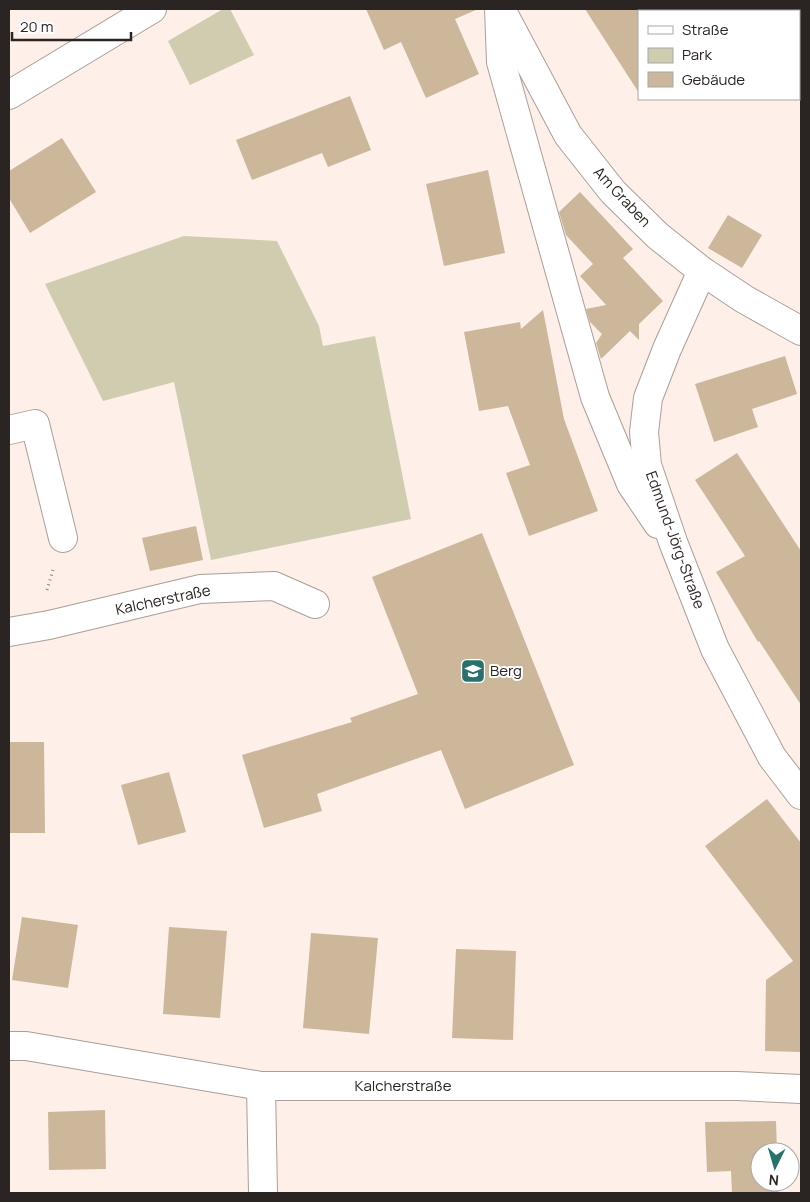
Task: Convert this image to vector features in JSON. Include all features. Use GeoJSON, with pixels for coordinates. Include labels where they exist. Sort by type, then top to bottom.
{"type":"FeatureCollection","features":[{"type":"Feature","properties":{"kind":"street"},"geometry":{"type":"LineString","coordinates":[[9,95],[152,9]]}},
{"type":"Feature","properties":{"kind":"street"},"geometry":{"type":"LineString","coordinates":[[500,9],[501,62],[595,397],[631,484],[652,516],[673,542]]}},
{"type":"Feature","properties":{"kind":"street","name":"Am Graben"},"geometry":{"type":"LineString","coordinates":[[500,9],[568,135],[613,192],[658,236],[702,270],[744,299],[801,331]]}},
{"type":"Feature","properties":{"kind":"street","name":"Edmund-Jörg-Straße"},"geometry":{"type":"LineString","coordinates":[[702,270],[667,349],[648,398],[644,432],[647,465],[673,542],[715,649],[772,757],[801,795]]}},
{"type":"Feature","properties":{"kind":"street"},"geometry":{"type":"LineString","coordinates":[[9,430],[36,424],[63,538]]}},
{"type":"Feature","properties":{"kind":"street","name":"Kalcherstraße"},"geometry":{"type":"LineString","coordinates":[[9,632],[49,625],[200,589],[274,586],[315,604]]}},
{"type":"Feature","properties":{"kind":"street","name":"Kalcherstraße"},"geometry":{"type":"LineString","coordinates":[[9,1046],[26,1046],[261,1086],[737,1086],[801,1089]]}},
{"type":"Feature","properties":{"kind":"street"},"geometry":{"type":"LineString","coordinates":[[261,1086],[263,1193]]}},
{"type":"Feature","properties":{"kind":"path"},"geometry":{"type":"LineString","coordinates":[[49,625],[44,599],[63,538]]}},
{"type":"Feature","properties":{"kind":"green space"},"geometry":{"type":"Polygon","coordinates":[[[223,9],[230,9],[254,55],[190,85],[168,41],[223,9]]]}},
{"type":"Feature","properties":{"kind":"green space"},"geometry":{"type":"Polygon","coordinates":[[[184,236],[277,241],[319,326],[323,346],[375,336],[411,519],[211,560],[174,382],[103,401],[45,284],[184,236]]]}},
{"type":"Feature","properties":{"kind":"building"},"geometry":{"type":"Polygon","coordinates":[[[366,9],[478,9],[455,19],[479,74],[426,98],[401,42],[384,50],[366,9]]]}},
{"type":"Feature","properties":{"kind":"building"},"geometry":{"type":"Polygon","coordinates":[[[585,9],[639,9],[638,91],[585,9]]]}},
{"type":"Feature","properties":{"kind":"building"},"geometry":{"type":"Polygon","coordinates":[[[350,96],[371,150],[328,167],[322,153],[252,180],[236,140],[350,96]]]}},
{"type":"Feature","properties":{"kind":"building"},"geometry":{"type":"Polygon","coordinates":[[[62,138],[96,192],[30,233],[9,198],[9,171],[62,138]]]}},
{"type":"Feature","properties":{"kind":"building"},"geometry":{"type":"Polygon","coordinates":[[[488,170],[505,253],[444,266],[426,184],[488,170]]]}},
{"type":"Feature","properties":{"kind":"building"},"geometry":{"type":"Polygon","coordinates":[[[580,192],[633,249],[623,258],[663,301],[639,324],[639,340],[630,331],[601,359],[596,343],[602,334],[590,322],[586,309],[606,305],[580,276],[593,264],[566,235],[559,212],[580,192]]]}},
{"type":"Feature","properties":{"kind":"building"},"geometry":{"type":"Polygon","coordinates":[[[728,215],[762,235],[742,268],[708,248],[728,215]]]}},
{"type":"Feature","properties":{"kind":"building"},"geometry":{"type":"Polygon","coordinates":[[[543,310],[564,419],[598,511],[529,536],[506,473],[530,465],[508,406],[479,411],[464,332],[520,322],[521,329],[543,310]]]}},
{"type":"Feature","properties":{"kind":"building"},"geometry":{"type":"Polygon","coordinates":[[[785,356],[797,394],[752,409],[758,427],[714,442],[695,384],[785,356]]]}},
{"type":"Feature","properties":{"kind":"building"},"geometry":{"type":"Polygon","coordinates":[[[737,453],[801,551],[801,705],[758,642],[716,572],[745,556],[695,480],[737,453]]]}},
{"type":"Feature","properties":{"kind":"building"},"geometry":{"type":"Polygon","coordinates":[[[196,526],[203,560],[150,571],[142,538],[196,526]]]}},
{"type":"Feature","properties":{"kind":"building","name":"Berg"},"geometry":{"type":"Polygon","coordinates":[[[482,533],[574,765],[465,809],[441,750],[317,794],[322,811],[264,828],[242,755],[352,722],[350,718],[418,694],[372,577],[482,533]]]}},
{"type":"Feature","properties":{"kind":"building"},"geometry":{"type":"Polygon","coordinates":[[[9,742],[44,742],[45,833],[9,833],[9,742]]]}},
{"type":"Feature","properties":{"kind":"building"},"geometry":{"type":"Polygon","coordinates":[[[169,772],[186,832],[138,845],[121,785],[169,772]]]}},
{"type":"Feature","properties":{"kind":"building"},"geometry":{"type":"Polygon","coordinates":[[[767,799],[801,843],[801,1052],[765,1051],[766,980],[793,961],[705,846],[767,799]]]}},
{"type":"Feature","properties":{"kind":"building"},"geometry":{"type":"Polygon","coordinates":[[[22,917],[78,925],[68,988],[12,980],[22,917]]]}},
{"type":"Feature","properties":{"kind":"building"},"geometry":{"type":"Polygon","coordinates":[[[169,927],[227,931],[220,1018],[163,1014],[169,927]]]}},
{"type":"Feature","properties":{"kind":"building"},"geometry":{"type":"Polygon","coordinates":[[[311,933],[378,938],[369,1034],[303,1028],[311,933]]]}},
{"type":"Feature","properties":{"kind":"building"},"geometry":{"type":"Polygon","coordinates":[[[456,949],[516,951],[513,1040],[452,1038],[456,949]]]}},
{"type":"Feature","properties":{"kind":"building"},"geometry":{"type":"Polygon","coordinates":[[[105,1110],[106,1169],[49,1170],[48,1112],[105,1110]]]}},
{"type":"Feature","properties":{"kind":"building"},"geometry":{"type":"Polygon","coordinates":[[[776,1121],[777,1142],[750,1142],[750,1192],[778,1193],[732,1193],[731,1171],[707,1172],[705,1122],[776,1121]]]}},
{"type":"Feature","properties":{"kind":"place","name":"Berg"},"geometry":{"type":"Point","coordinates":[473,671]}}]}
